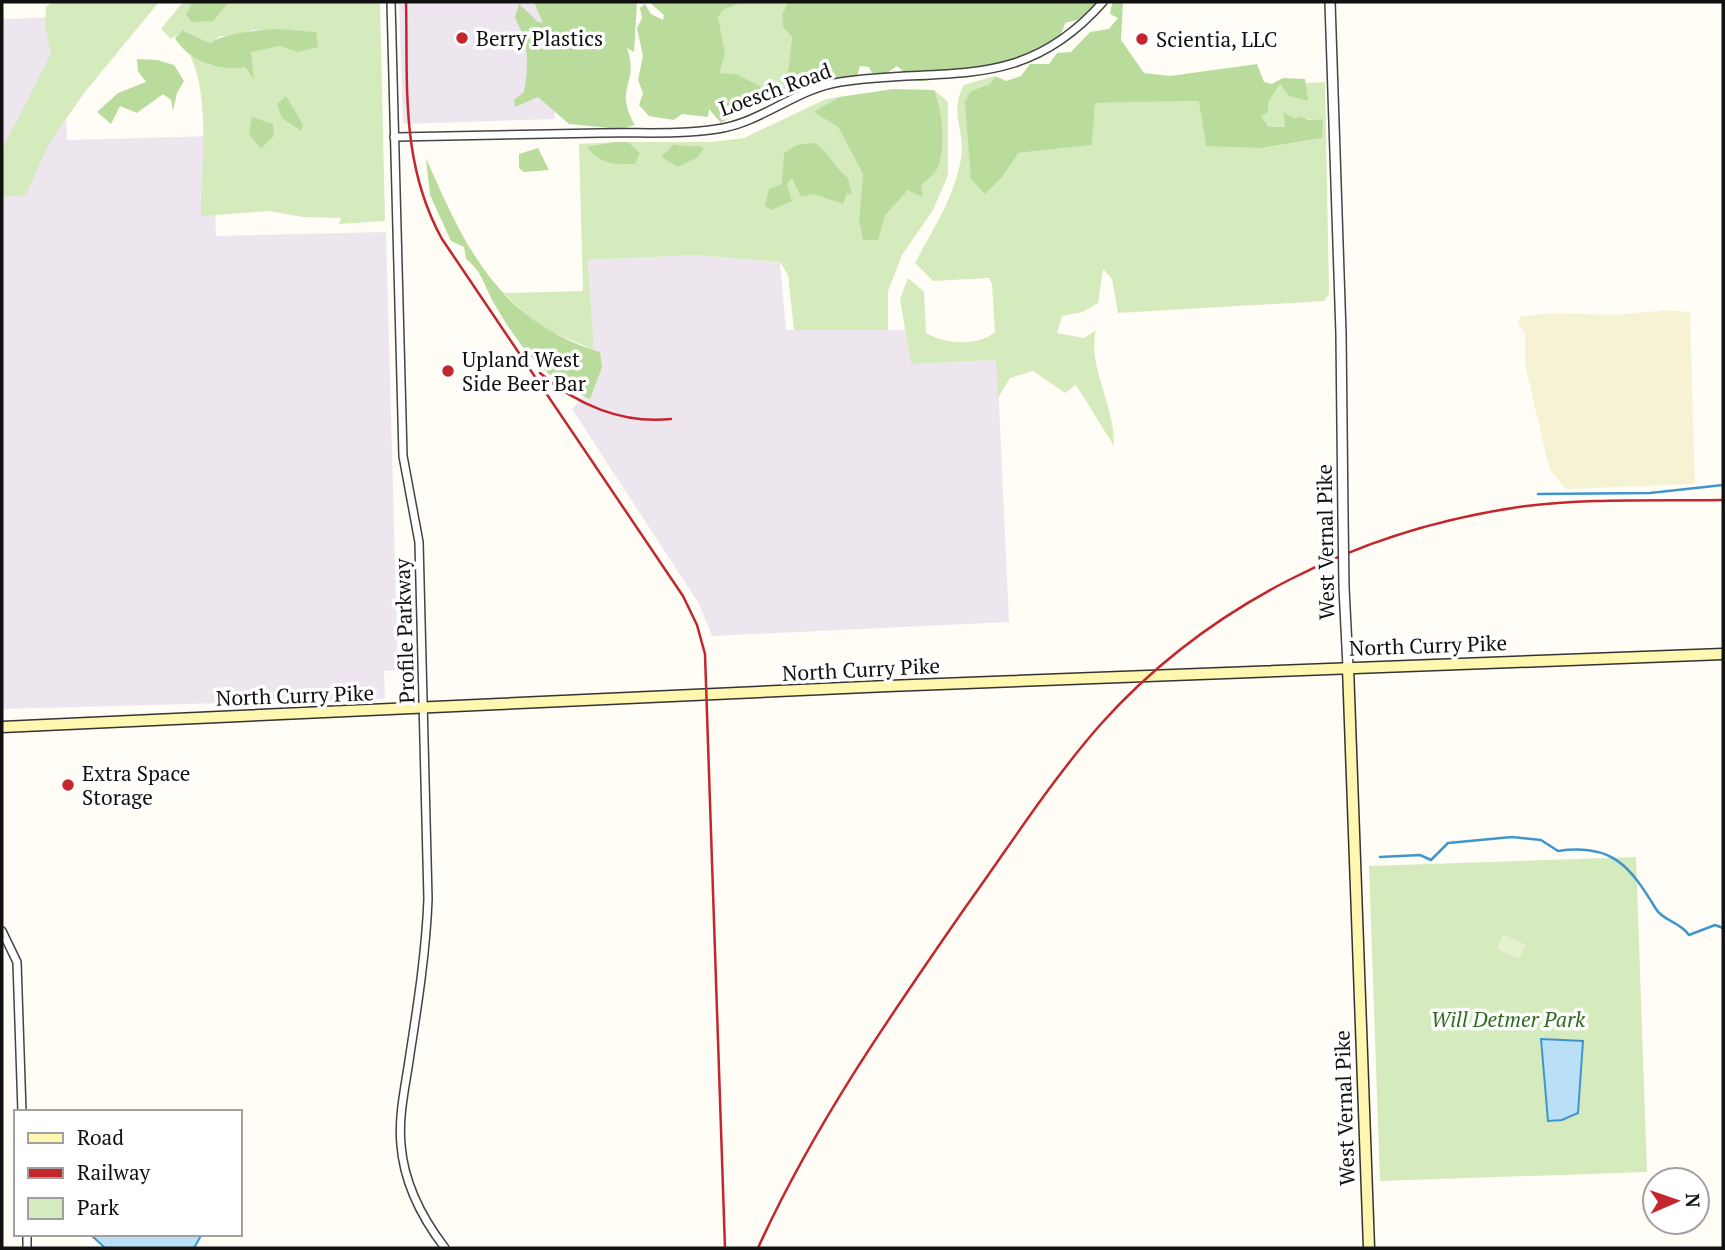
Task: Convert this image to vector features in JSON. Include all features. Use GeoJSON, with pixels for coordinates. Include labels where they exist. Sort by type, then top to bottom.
{"type":"FeatureCollection","features":[{"type":"Feature","properties":{"kind":"main road","name":"North Curry Pike"},"geometry":{"type":"LineString","coordinates":[[2,727],[1348,667],[1723,654]]}},
{"type":"Feature","properties":{"kind":"main road","name":"West Vernal Pike"},"geometry":{"type":"LineString","coordinates":[[1348,667],[1368,1248]]}},
{"type":"Feature","properties":{"kind":"street","name":"Profile Parkway"},"geometry":{"type":"LineString","coordinates":[[391,2],[402,456],[419,542],[427,930],[403,1099],[401,1146],[411,1192],[429,1227],[444,1248]]}},
{"type":"Feature","properties":{"kind":"street","name":"Loesch Road"},"geometry":{"type":"LineString","coordinates":[[394,137],[722,128],[746,122],[827,85],[966,74],[1016,64],[1058,44],[1082,25],[1103,2]]}},
{"type":"Feature","properties":{"kind":"street","name":"West Vernal Pike"},"geometry":{"type":"LineString","coordinates":[[1330,2],[1348,667]]}},
{"type":"Feature","properties":{"kind":"street"},"geometry":{"type":"LineString","coordinates":[[2,930],[17,962],[22,1110]]}},
{"type":"Feature","properties":{"kind":"shaded area"},"geometry":{"type":"Polygon","coordinates":[[[399,2],[551,2],[555,119],[403,124],[399,2]]]}},
{"type":"Feature","properties":{"kind":"shaded area"},"geometry":{"type":"Polygon","coordinates":[[[63,17],[67,140],[213,136],[216,236],[386,232],[398,670],[384,671],[385,699],[2,709],[2,19],[63,17]]]}},
{"type":"Feature","properties":{"kind":"shaded area"},"geometry":{"type":"Polygon","coordinates":[[[694,255],[780,262],[786,330],[905,330],[911,364],[997,360],[1009,622],[712,636],[699,604],[572,409],[596,383],[588,260],[694,255]]]}},
{"type":"Feature","properties":{"kind":"shaded area"},"geometry":{"type":"Polygon","coordinates":[[[1667,310],[1690,312],[1695,484],[1566,489],[1551,471],[1546,455],[1525,364],[1525,333],[1518,324],[1520,317],[1548,313],[1617,315],[1667,310]]]}},
{"type":"Feature","properties":{"kind":"green space"},"geometry":{"type":"Polygon","coordinates":[[[52,2],[159,2],[84,93],[48,145],[26,195],[2,197],[2,149],[51,54],[45,26],[46,7],[52,2]]]}},
{"type":"Feature","properties":{"kind":"green space"},"geometry":{"type":"Polygon","coordinates":[[[183,2],[380,2],[385,221],[339,224],[341,218],[303,217],[269,211],[201,216],[203,112],[197,73],[190,55],[209,65],[245,67],[253,78],[250,52],[280,46],[297,52],[316,32],[252,30],[241,36],[220,36],[210,43],[184,30],[171,39],[161,29],[183,2]]]}},
{"type":"Feature","properties":{"kind":"green space"},"geometry":{"type":"Polygon","coordinates":[[[193,2],[229,2],[213,21],[192,22],[186,14],[193,2]]]}},
{"type":"Feature","properties":{"kind":"green space"},"geometry":{"type":"Polygon","coordinates":[[[534,2],[637,2],[634,52],[627,48],[631,70],[626,93],[626,102],[635,125],[620,129],[569,124],[538,97],[515,107],[514,100],[524,92],[527,63],[523,36],[515,18],[519,4],[538,22],[543,23],[534,2]]]}},
{"type":"Feature","properties":{"kind":"green space"},"geometry":{"type":"Polygon","coordinates":[[[649,2],[743,2],[723,10],[718,17],[725,54],[719,73],[737,74],[776,95],[766,104],[746,108],[721,123],[709,109],[708,117],[682,114],[674,120],[649,116],[639,105],[643,93],[638,80],[643,56],[637,28],[642,18],[640,8],[645,4],[651,14],[663,20],[664,15],[649,2]]]}},
{"type":"Feature","properties":{"kind":"green space"},"geometry":{"type":"Polygon","coordinates":[[[743,2],[788,2],[782,15],[783,27],[792,37],[786,88],[776,95],[737,74],[719,73],[718,17],[723,10],[743,2]]]}},
{"type":"Feature","properties":{"kind":"green space"},"geometry":{"type":"Polygon","coordinates":[[[788,2],[1097,2],[1085,18],[1065,23],[1061,34],[1052,43],[1012,61],[970,72],[952,72],[924,81],[912,79],[897,66],[887,73],[872,73],[869,67],[860,66],[857,77],[842,80],[826,73],[786,88],[792,37],[783,27],[782,15],[788,2]]]}},
{"type":"Feature","properties":{"kind":"green space"},"geometry":{"type":"Polygon","coordinates":[[[1123,2],[1121,40],[1144,73],[1170,76],[1257,64],[1264,82],[1272,84],[1283,78],[1305,79],[1308,101],[1289,96],[1280,84],[1268,102],[1268,112],[1261,116],[1269,127],[1285,127],[1283,112],[1295,119],[1299,116],[1308,120],[1323,119],[1322,138],[1261,148],[1206,146],[1199,101],[1095,103],[1092,145],[1018,153],[1003,176],[985,194],[971,179],[965,102],[971,91],[990,84],[995,76],[1006,81],[1021,76],[1030,64],[1049,64],[1057,53],[1071,52],[1090,32],[1109,29],[1118,18],[1110,14],[1112,3],[1123,2]]]}},
{"type":"Feature","properties":{"kind":"green space"},"geometry":{"type":"Polygon","coordinates":[[[277,29],[316,32],[318,47],[297,52],[280,46],[251,52],[254,80],[245,67],[224,68],[196,59],[175,38],[183,30],[210,43],[232,34],[277,29]]]}},
{"type":"Feature","properties":{"kind":"green space"},"geometry":{"type":"Polygon","coordinates":[[[137,59],[157,60],[174,65],[184,81],[177,93],[173,111],[171,100],[163,94],[137,113],[120,106],[111,124],[97,112],[118,93],[146,82],[138,71],[137,59]]]}},
{"type":"Feature","properties":{"kind":"green space"},"geometry":{"type":"Polygon","coordinates":[[[995,76],[990,84],[971,91],[971,178],[1003,176],[1017,153],[1092,145],[1094,103],[1200,101],[1206,145],[1261,148],[1322,138],[1322,119],[1295,120],[1283,113],[1285,127],[1269,127],[1261,116],[1272,92],[1280,84],[1307,101],[1305,83],[1325,82],[1329,294],[1324,301],[1118,313],[1112,279],[1103,269],[1098,303],[1083,312],[1062,316],[1057,333],[1084,338],[1096,330],[1095,358],[1110,415],[1114,446],[1076,385],[1065,393],[1033,371],[1010,378],[998,398],[996,360],[911,364],[900,299],[908,278],[924,292],[926,333],[942,340],[970,342],[995,332],[992,284],[989,278],[933,281],[915,263],[942,213],[958,174],[962,149],[957,113],[959,95],[964,85],[995,76]]]}},
{"type":"Feature","properties":{"kind":"green space"},"geometry":{"type":"Polygon","coordinates":[[[894,89],[934,90],[942,130],[940,161],[936,171],[921,185],[923,197],[908,190],[885,215],[878,240],[863,240],[859,219],[863,174],[838,127],[814,112],[839,97],[894,89]]]}},
{"type":"Feature","properties":{"kind":"green space"},"geometry":{"type":"Polygon","coordinates":[[[934,90],[948,102],[948,175],[933,210],[902,255],[888,291],[888,330],[794,330],[788,275],[780,262],[694,255],[588,260],[594,350],[539,327],[504,293],[583,291],[579,144],[614,142],[598,145],[640,153],[628,142],[711,142],[744,138],[826,99],[839,97],[815,112],[838,127],[863,174],[859,219],[886,211],[901,196],[935,171],[942,143],[941,119],[934,90]]]}},
{"type":"Feature","properties":{"kind":"green space"},"geometry":{"type":"Polygon","coordinates":[[[286,96],[303,125],[301,131],[282,118],[277,104],[286,96]]]}},
{"type":"Feature","properties":{"kind":"green space"},"geometry":{"type":"Polygon","coordinates":[[[252,117],[273,124],[274,136],[261,148],[249,135],[252,117]]]}},
{"type":"Feature","properties":{"kind":"green space"},"geometry":{"type":"Polygon","coordinates":[[[628,142],[640,153],[635,164],[608,162],[597,157],[587,147],[628,142]]]}},
{"type":"Feature","properties":{"kind":"green space"},"geometry":{"type":"Polygon","coordinates":[[[815,143],[848,178],[852,195],[847,193],[843,204],[814,194],[801,197],[792,178],[787,184],[792,201],[771,210],[765,206],[769,189],[782,184],[784,153],[797,145],[815,143]]]}},
{"type":"Feature","properties":{"kind":"green space"},"geometry":{"type":"Polygon","coordinates":[[[674,144],[704,148],[698,157],[678,167],[661,157],[674,144]]]}},
{"type":"Feature","properties":{"kind":"green space"},"geometry":{"type":"Polygon","coordinates":[[[538,148],[549,170],[524,172],[519,168],[519,154],[538,148]]]}},
{"type":"Feature","properties":{"kind":"green space"},"geometry":{"type":"Polygon","coordinates":[[[426,158],[456,222],[490,278],[511,301],[536,322],[565,339],[600,352],[602,367],[590,399],[544,370],[512,332],[479,273],[466,259],[464,247],[451,241],[430,195],[426,158]]]}},
{"type":"Feature","properties":{"kind":"green space","name":"Will Detmer Park"},"geometry":{"type":"Polygon","coordinates":[[[1636,857],[1647,1166],[1641,1166],[1641,1172],[1380,1181],[1369,866],[1636,857]]]}},
{"type":"Feature","properties":{"kind":"green space"},"geometry":{"type":"Polygon","coordinates":[[[1503,934],[1526,945],[1519,959],[1497,949],[1503,934]]]}},
{"type":"Feature","properties":{"kind":"water"},"geometry":{"type":"Polygon","coordinates":[[[1541,1039],[1583,1041],[1578,1113],[1562,1120],[1548,1121],[1541,1039]]]}},
{"type":"Feature","properties":{"kind":"water"},"geometry":{"type":"Polygon","coordinates":[[[92,1236],[201,1236],[194,1248],[105,1248],[92,1236]]]}},
{"type":"Feature","properties":{"kind":"waterway"},"geometry":{"type":"LineString","coordinates":[[1538,494],[1650,493],[1723,485]]}},
{"type":"Feature","properties":{"kind":"waterway"},"geometry":{"type":"LineString","coordinates":[[1380,857],[1420,855],[1431,860],[1448,843],[1512,837],[1541,840],[1558,851],[1592,851],[1606,854],[1618,861],[1637,881],[1659,913],[1689,935],[1715,925],[1723,928]]}},
{"type":"Feature","properties":{"kind":"railway"},"geometry":{"type":"LineString","coordinates":[[406,2],[409,123],[419,182],[428,210],[442,239],[683,596],[697,625],[705,654],[725,1248]]}},
{"type":"Feature","properties":{"kind":"railway"},"geometry":{"type":"LineString","coordinates":[[540,373],[569,394],[601,410],[635,418],[671,419]]}},
{"type":"Feature","properties":{"kind":"railway"},"geometry":{"type":"LineString","coordinates":[[758,1248],[803,1158],[855,1072],[1031,814],[1100,725],[1142,682],[1189,643],[1238,609],[1290,579],[1345,554],[1460,518],[1519,507],[1570,502],[1723,500]]}},
{"type":"Feature","properties":{"kind":"place","name":"Berry Plastics"},"geometry":{"type":"Point","coordinates":[462,38]}},
{"type":"Feature","properties":{"kind":"place","name":"Scientia, LLC"},"geometry":{"type":"Point","coordinates":[1142,39]}},
{"type":"Feature","properties":{"kind":"place","name":"Upland West Side Beer Bar"},"geometry":{"type":"Point","coordinates":[448,371]}},
{"type":"Feature","properties":{"kind":"place","name":"Extra Space Storage"},"geometry":{"type":"Point","coordinates":[68,785]}}]}
